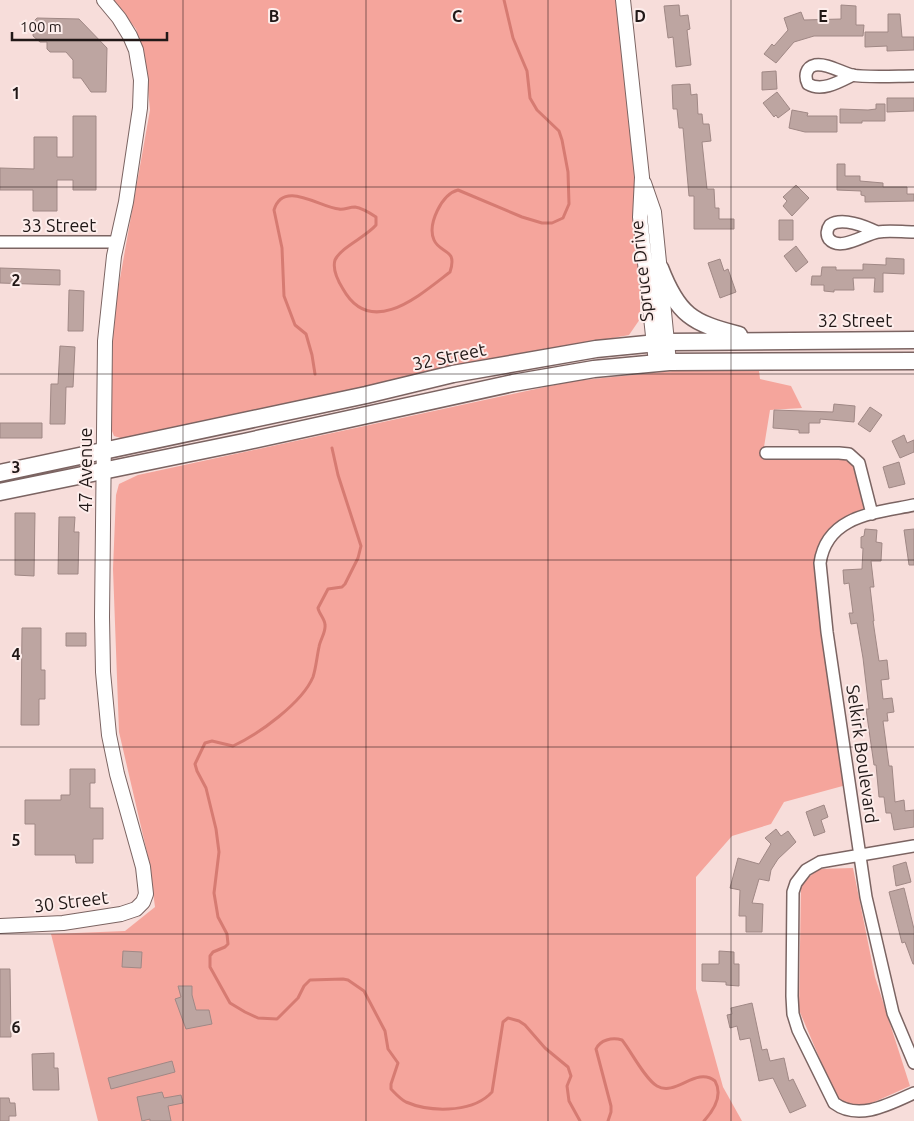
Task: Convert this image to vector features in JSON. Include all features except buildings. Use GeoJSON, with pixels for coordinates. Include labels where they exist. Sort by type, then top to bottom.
{"type":"FeatureCollection","features":[{"type":"Feature","properties":{"kind":"main road"},"geometry":{"type":"LineString","coordinates":[[660,268],[673,299],[689,316],[715,329],[764,340]]}},
{"type":"Feature","properties":{"kind":"main road","name":"32 Street"},"geometry":{"type":"LineString","coordinates":[[0,473],[366,395],[453,374],[596,350],[660,342],[914,340]]}},
{"type":"Feature","properties":{"kind":"main road"},"geometry":{"type":"LineString","coordinates":[[0,492],[555,374],[662,362],[914,361]]}},
{"type":"Feature","properties":{"kind":"street","name":"47 Avenue"},"geometry":{"type":"LineString","coordinates":[[104,0],[119,18],[130,36],[139,64],[141,93],[130,174],[110,284],[104,341],[102,617],[104,702],[114,763],[146,884],[146,894],[143,902]]}},
{"type":"Feature","properties":{"kind":"street","name":"Spruce Drive"},"geometry":{"type":"LineString","coordinates":[[623,0],[642,177],[640,217],[662,362]]}},
{"type":"Feature","properties":{"kind":"street"},"geometry":{"type":"LineString","coordinates":[[853,75],[914,76]]}},
{"type":"Feature","properties":{"kind":"street","name":"Spruce Drive"},"geometry":{"type":"LineString","coordinates":[[642,177],[654,212],[660,268],[660,342]]}},
{"type":"Feature","properties":{"kind":"street"},"geometry":{"type":"LineString","coordinates":[[877,232],[914,232]]}},
{"type":"Feature","properties":{"kind":"street","name":"33 Street"},"geometry":{"type":"LineString","coordinates":[[0,242],[118,242]]}},
{"type":"Feature","properties":{"kind":"street"},"geometry":{"type":"LineString","coordinates":[[766,453],[849,454],[859,463],[872,514]]}},
{"type":"Feature","properties":{"kind":"street","name":"Selkirk Boulevard"},"geometry":{"type":"LineString","coordinates":[[914,505],[853,519],[834,531],[824,547],[820,563],[827,632],[859,854],[873,932],[893,1013],[914,1063]]}},
{"type":"Feature","properties":{"kind":"street"},"geometry":{"type":"LineString","coordinates":[[914,846],[829,859],[812,865],[796,883],[792,900],[792,996],[794,1014],[798,1030],[830,1095],[840,1110],[851,1116],[866,1116],[914,1093]]}},
{"type":"Feature","properties":{"kind":"street","name":"30 Street"},"geometry":{"type":"LineString","coordinates":[[0,926],[63,923],[121,914],[136,909],[143,902]]}},
{"type":"Feature","properties":{"kind":"shaded area"},"geometry":{"type":"Polygon","coordinates":[[[113,0],[623,0],[640,217],[640,319],[629,335],[454,367],[124,439],[114,436],[110,426],[114,312],[150,110],[146,69],[136,29],[113,0]]]}},
{"type":"Feature","properties":{"kind":"shaded area"},"geometry":{"type":"Polygon","coordinates":[[[673,371],[759,371],[760,379],[791,386],[802,408],[770,410],[763,453],[854,457],[872,514],[853,519],[821,554],[850,784],[784,802],[771,824],[732,836],[696,877],[696,989],[723,1087],[742,1121],[98,1121],[51,934],[125,931],[155,907],[149,861],[119,732],[113,569],[116,495],[119,484],[138,475],[573,381],[673,371]]]}},
{"type":"Feature","properties":{"kind":"shaded area"},"geometry":{"type":"Polygon","coordinates":[[[853,868],[875,977],[910,1086],[854,1111],[836,1097],[799,1010],[801,884],[818,869],[853,868]]]}},
{"type":"Feature","properties":{"kind":"waterway"},"geometry":{"type":"LineString","coordinates":[[315,374],[306,334],[295,325],[284,296],[282,248],[274,210],[279,201],[285,197],[294,196],[339,209],[358,208],[376,217],[376,225],[338,255],[334,264],[336,275],[343,289],[354,304],[367,311],[381,312],[396,308],[410,301],[450,272],[452,259],[447,252],[440,248],[434,240],[432,233],[437,210],[447,197],[458,190],[522,217],[542,223],[552,223],[563,218],[569,204],[568,172],[562,140],[559,131],[537,110],[530,98],[527,71],[513,38],[504,0]]}},
{"type":"Feature","properties":{"kind":"waterway"},"geometry":{"type":"LineString","coordinates":[[332,448],[338,475],[361,546],[358,558],[345,584],[342,587],[328,589],[318,608],[325,623],[325,628],[313,677],[300,697],[267,726],[233,746],[212,741],[205,743],[195,764],[206,788],[216,829],[219,852],[214,893],[218,917],[227,934],[228,944],[213,952],[210,956],[210,967],[230,1003],[258,1018],[277,1019],[298,998],[304,986],[310,980],[348,980],[364,991],[385,1031],[388,1049],[398,1063],[391,1089],[406,1102],[426,1108],[460,1108],[481,1101],[489,1095],[492,1092],[503,1022],[508,1018],[519,1021],[525,1025],[545,1048],[568,1067],[571,1076],[567,1086],[569,1101],[580,1121]]}},
{"type":"Feature","properties":{"kind":"waterway"},"geometry":{"type":"LineString","coordinates":[[608,1121],[611,1106],[596,1049],[603,1041],[614,1039],[622,1040],[643,1071],[657,1086],[671,1088],[701,1077],[708,1077],[715,1081],[718,1097],[711,1112],[704,1121]]}}]}
